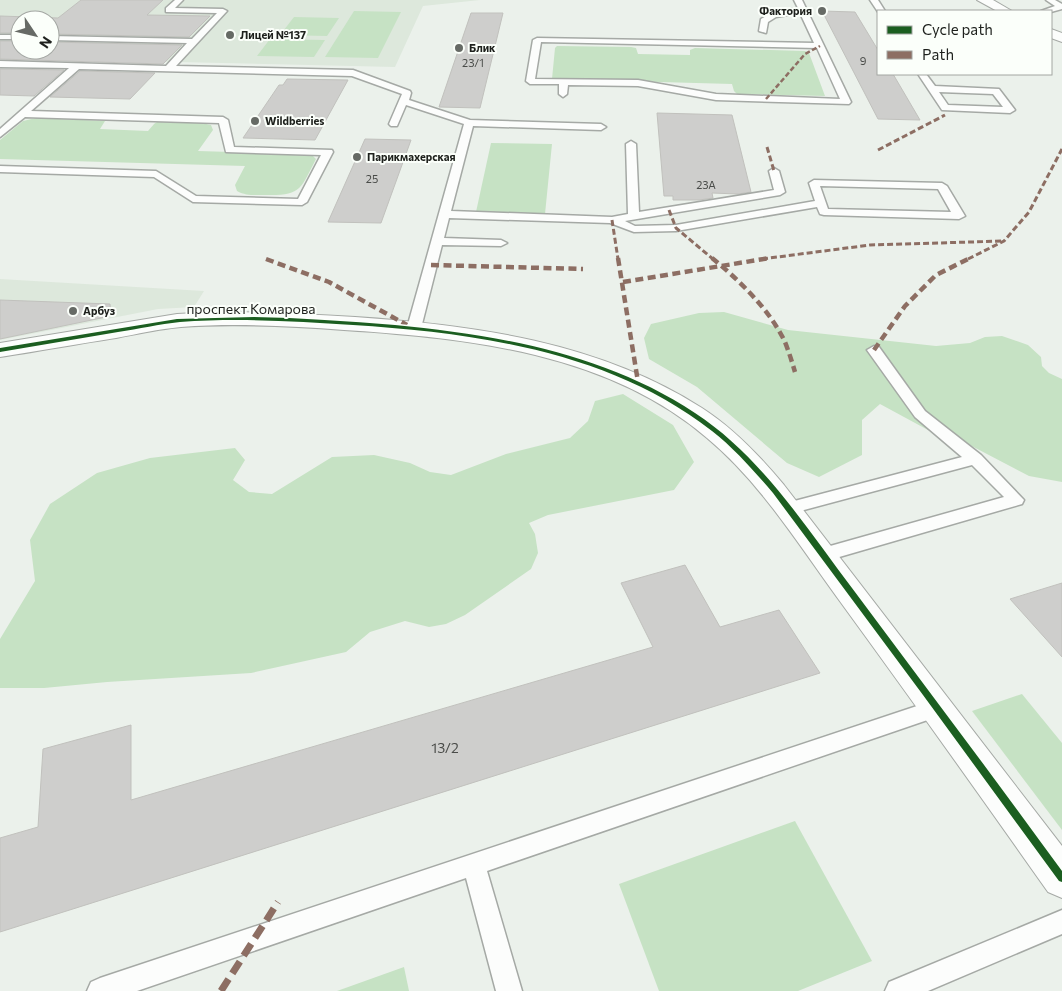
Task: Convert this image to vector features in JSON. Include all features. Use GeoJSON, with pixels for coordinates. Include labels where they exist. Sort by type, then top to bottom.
{"type":"FeatureCollection","features":[{"type":"Feature","properties":{"kind":"street"},"geometry":{"type":"LineString","coordinates":[[983,0],[1004,10]]}},
{"type":"Feature","properties":{"kind":"street","name":"проспект Комарова"},"geometry":{"type":"LineString","coordinates":[[0,350],[177,321],[207,318],[272,319],[414,328],[512,344],[572,357],[638,382],[694,414],[736,448],[788,508],[938,708],[1062,878]]}},
{"type":"Feature","properties":{"kind":"lane"},"geometry":{"type":"LineString","coordinates":[[169,68],[223,11],[169,10],[179,0]]}},
{"type":"Feature","properties":{"kind":"lane"},"geometry":{"type":"LineString","coordinates":[[798,0],[802,10],[820,46],[846,102],[716,97],[638,83],[530,81],[537,40],[820,46]]}},
{"type":"Feature","properties":{"kind":"lane"},"geometry":{"type":"LineString","coordinates":[[1050,0],[1062,7]]}},
{"type":"Feature","properties":{"kind":"lane"},"geometry":{"type":"LineString","coordinates":[[1048,10],[1062,7]]}},
{"type":"Feature","properties":{"kind":"lane"},"geometry":{"type":"LineString","coordinates":[[763,31],[764,21],[774,14],[802,10]]}},
{"type":"Feature","properties":{"kind":"lane"},"geometry":{"type":"LineString","coordinates":[[60,38],[194,41]]}},
{"type":"Feature","properties":{"kind":"lane"},"geometry":{"type":"LineString","coordinates":[[0,64],[353,73],[407,93],[394,124]]}},
{"type":"Feature","properties":{"kind":"lane"},"geometry":{"type":"LineString","coordinates":[[0,134],[77,66]]}},
{"type":"Feature","properties":{"kind":"lane"},"geometry":{"type":"LineString","coordinates":[[923,75],[946,108],[1010,110],[996,91],[933,89]]}},
{"type":"Feature","properties":{"kind":"lane"},"geometry":{"type":"LineString","coordinates":[[562,94],[564,82]]}},
{"type":"Feature","properties":{"kind":"lane"},"geometry":{"type":"LineString","coordinates":[[403,101],[469,123],[560,122],[601,126]]}},
{"type":"Feature","properties":{"kind":"lane"},"geometry":{"type":"LineString","coordinates":[[0,169],[156,174],[193,199],[302,202],[328,152],[230,150],[223,120],[22,114]]}},
{"type":"Feature","properties":{"kind":"lane"},"geometry":{"type":"LineString","coordinates":[[414,328],[469,123]]}},
{"type":"Feature","properties":{"kind":"lane"},"geometry":{"type":"LineString","coordinates":[[631,144],[634,216]]}},
{"type":"Feature","properties":{"kind":"lane"},"geometry":{"type":"LineString","coordinates":[[0,181],[12,170]]}},
{"type":"Feature","properties":{"kind":"lane"},"geometry":{"type":"LineString","coordinates":[[444,214],[612,220],[780,192],[774,171]]}},
{"type":"Feature","properties":{"kind":"lane"},"geometry":{"type":"LineString","coordinates":[[814,183],[942,186],[959,216],[824,212],[820,203],[814,183]]}},
{"type":"Feature","properties":{"kind":"lane"},"geometry":{"type":"LineString","coordinates":[[612,220],[634,229],[676,228],[820,203]]}},
{"type":"Feature","properties":{"kind":"lane"},"geometry":{"type":"LineString","coordinates":[[437,241],[501,243]]}},
{"type":"Feature","properties":{"kind":"lane"},"geometry":{"type":"LineString","coordinates":[[822,555],[1016,500],[976,459],[920,414],[874,350]]}},
{"type":"Feature","properties":{"kind":"lane"},"geometry":{"type":"LineString","coordinates":[[788,508],[976,459]]}},
{"type":"Feature","properties":{"kind":"lane"},"geometry":{"type":"LineString","coordinates":[[100,991],[938,708]]}},
{"type":"Feature","properties":{"kind":"lane"},"geometry":{"type":"LineString","coordinates":[[474,865],[510,991]]}},
{"type":"Feature","properties":{"kind":"lane"},"geometry":{"type":"LineString","coordinates":[[898,991],[1062,922]]}},
{"type":"Feature","properties":{"kind":"shaded area","name":"Лицей №137"},"geometry":{"type":"Polygon","coordinates":[[[0,0],[480,0],[423,6],[395,67],[60,59],[60,10],[10,10],[10,58],[0,58],[0,0]]]}},
{"type":"Feature","properties":{"kind":"shaded area","name":"Арбуз"},"geometry":{"type":"Polygon","coordinates":[[[0,279],[204,291],[194,307],[158,309],[0,340],[0,279]]]}},
{"type":"Feature","properties":{"kind":"green space"},"geometry":{"type":"Polygon","coordinates":[[[354,11],[401,12],[378,58],[325,57],[354,11]]]}},
{"type":"Feature","properties":{"kind":"green space"},"geometry":{"type":"Polygon","coordinates":[[[294,17],[339,18],[327,36],[280,35],[294,17]]]}},
{"type":"Feature","properties":{"kind":"green space"},"geometry":{"type":"Polygon","coordinates":[[[270,39],[325,40],[314,57],[257,56],[270,39]]]}},
{"type":"Feature","properties":{"kind":"green space"},"geometry":{"type":"Polygon","coordinates":[[[557,46],[631,47],[636,48],[638,54],[690,55],[690,50],[695,48],[805,51],[809,53],[825,96],[737,94],[732,84],[552,79],[555,48],[557,46]]]}},
{"type":"Feature","properties":{"kind":"green space"},"geometry":{"type":"Polygon","coordinates":[[[36,118],[105,121],[100,129],[148,131],[157,122],[162,121],[176,120],[199,123],[211,125],[213,130],[198,151],[305,154],[316,159],[298,189],[285,194],[257,195],[237,191],[235,185],[245,166],[0,159],[0,140],[23,121],[36,118]]]}},
{"type":"Feature","properties":{"kind":"green space"},"geometry":{"type":"Polygon","coordinates":[[[491,143],[552,144],[545,214],[476,212],[491,143]]]}},
{"type":"Feature","properties":{"kind":"green space"},"geometry":{"type":"Polygon","coordinates":[[[724,312],[788,330],[936,346],[970,343],[985,337],[1002,336],[1028,345],[1041,357],[1042,366],[1049,373],[1062,379],[1062,482],[1029,476],[964,442],[928,430],[880,404],[862,420],[862,455],[819,477],[787,463],[697,387],[649,359],[644,338],[651,324],[699,313],[724,312]]]}},
{"type":"Feature","properties":{"kind":"green space"},"geometry":{"type":"Polygon","coordinates":[[[623,394],[673,425],[694,462],[674,490],[548,515],[529,523],[535,534],[538,553],[531,569],[465,615],[446,624],[429,627],[405,621],[370,632],[346,652],[251,673],[44,688],[0,688],[0,639],[35,581],[30,540],[50,504],[97,473],[150,458],[235,448],[245,460],[233,480],[249,492],[272,494],[332,457],[374,455],[410,463],[430,472],[451,475],[506,454],[570,438],[588,421],[595,401],[623,394]]]}},
{"type":"Feature","properties":{"kind":"green space"},"geometry":{"type":"Polygon","coordinates":[[[1022,694],[1062,743],[1062,830],[972,711],[1022,694]]]}},
{"type":"Feature","properties":{"kind":"green space"},"geometry":{"type":"Polygon","coordinates":[[[795,821],[872,961],[798,991],[659,991],[619,884],[795,821]]]}},
{"type":"Feature","properties":{"kind":"green space"},"geometry":{"type":"Polygon","coordinates":[[[404,967],[409,991],[337,991],[404,967]]]}},
{"type":"Feature","properties":{"kind":"building"},"geometry":{"type":"Polygon","coordinates":[[[81,0],[163,0],[147,15],[210,16],[189,37],[60,34],[60,16],[81,0]]]}},
{"type":"Feature","properties":{"kind":"building"},"geometry":{"type":"Polygon","coordinates":[[[822,11],[855,12],[877,48],[877,75],[894,75],[920,120],[878,119],[822,11]]]}},
{"type":"Feature","properties":{"kind":"building"},"geometry":{"type":"Polygon","coordinates":[[[471,13],[503,13],[480,108],[439,107],[471,13]]]}},
{"type":"Feature","properties":{"kind":"building"},"geometry":{"type":"Polygon","coordinates":[[[0,16],[10,16],[10,33],[0,33],[0,16]]]}},
{"type":"Feature","properties":{"kind":"building"},"geometry":{"type":"Polygon","coordinates":[[[0,41],[10,41],[10,59],[0,59],[0,41]]]}},
{"type":"Feature","properties":{"kind":"building"},"geometry":{"type":"Polygon","coordinates":[[[60,42],[182,45],[163,64],[33,60],[60,60],[60,42]]]}},
{"type":"Feature","properties":{"kind":"building"},"geometry":{"type":"Polygon","coordinates":[[[0,69],[64,70],[34,96],[0,95],[0,69]]]}},
{"type":"Feature","properties":{"kind":"building"},"geometry":{"type":"Polygon","coordinates":[[[80,71],[155,73],[130,99],[50,97],[80,71]]]}},
{"type":"Feature","properties":{"kind":"building"},"geometry":{"type":"Polygon","coordinates":[[[287,79],[348,80],[315,140],[243,138],[279,85],[283,85],[287,79]]]}},
{"type":"Feature","properties":{"kind":"building"},"geometry":{"type":"Polygon","coordinates":[[[657,113],[732,115],[751,192],[738,194],[712,193],[713,198],[699,200],[673,200],[673,196],[664,196],[657,113]]]}},
{"type":"Feature","properties":{"kind":"building"},"geometry":{"type":"Polygon","coordinates":[[[365,139],[411,140],[381,223],[328,222],[365,139]]]}},
{"type":"Feature","properties":{"kind":"building"},"geometry":{"type":"Polygon","coordinates":[[[0,300],[110,304],[111,316],[0,339],[0,300]]]}},
{"type":"Feature","properties":{"kind":"building"},"geometry":{"type":"Polygon","coordinates":[[[685,565],[720,627],[779,610],[820,673],[0,932],[0,838],[38,827],[43,749],[131,725],[131,800],[653,647],[621,583],[685,565]]]}},
{"type":"Feature","properties":{"kind":"building"},"geometry":{"type":"Polygon","coordinates":[[[1062,583],[1062,657],[1010,599],[1062,583]]]}},
{"type":"Feature","properties":{"kind":"marked path"},"geometry":{"type":"LineString","coordinates":[[766,99],[805,54],[820,46]]}},
{"type":"Feature","properties":{"kind":"marked path"},"geometry":{"type":"LineString","coordinates":[[878,150],[945,115]]}},
{"type":"Feature","properties":{"kind":"marked path"},"geometry":{"type":"LineString","coordinates":[[767,147],[774,171]]}},
{"type":"Feature","properties":{"kind":"marked path"},"geometry":{"type":"LineString","coordinates":[[874,350],[905,306],[936,275],[1004,241],[1029,212],[1062,149]]}},
{"type":"Feature","properties":{"kind":"marked path"},"geometry":{"type":"LineString","coordinates":[[669,210],[676,228],[741,282],[767,315],[785,342],[795,372]]}},
{"type":"Feature","properties":{"kind":"marked path"},"geometry":{"type":"LineString","coordinates":[[612,220],[638,382]]}},
{"type":"Feature","properties":{"kind":"marked path"},"geometry":{"type":"LineString","coordinates":[[623,282],[799,253],[870,245],[1004,241]]}},
{"type":"Feature","properties":{"kind":"marked path"},"geometry":{"type":"LineString","coordinates":[[266,259],[329,282],[407,325]]}},
{"type":"Feature","properties":{"kind":"marked path"},"geometry":{"type":"LineString","coordinates":[[431,265],[583,269]]}},
{"type":"Feature","properties":{"kind":"marked path"},"geometry":{"type":"LineString","coordinates":[[221,991],[278,902]]}},
{"type":"Feature","properties":{"kind":"cycle path"},"geometry":{"type":"LineString","coordinates":[[0,350],[177,321],[254,319],[330,322],[424,329],[518,344],[564,356],[609,371],[652,390],[693,414],[716,431],[737,450],[775,492],[1062,878]]}},
{"type":"Feature","properties":{"kind":"place","name":"Фактория"},"geometry":{"type":"Point","coordinates":[822,11]}},
{"type":"Feature","properties":{"kind":"place","name":"Лицей №137"},"geometry":{"type":"Point","coordinates":[230,35]}},
{"type":"Feature","properties":{"kind":"place","name":"Блик"},"geometry":{"type":"Point","coordinates":[459,48]}},
{"type":"Feature","properties":{"kind":"place","name":"Wildberries"},"geometry":{"type":"Point","coordinates":[255,121]}},
{"type":"Feature","properties":{"kind":"place","name":"Парикмахерская"},"geometry":{"type":"Point","coordinates":[357,157]}},
{"type":"Feature","properties":{"kind":"place","name":"Арбуз"},"geometry":{"type":"Point","coordinates":[73,311]}}]}
